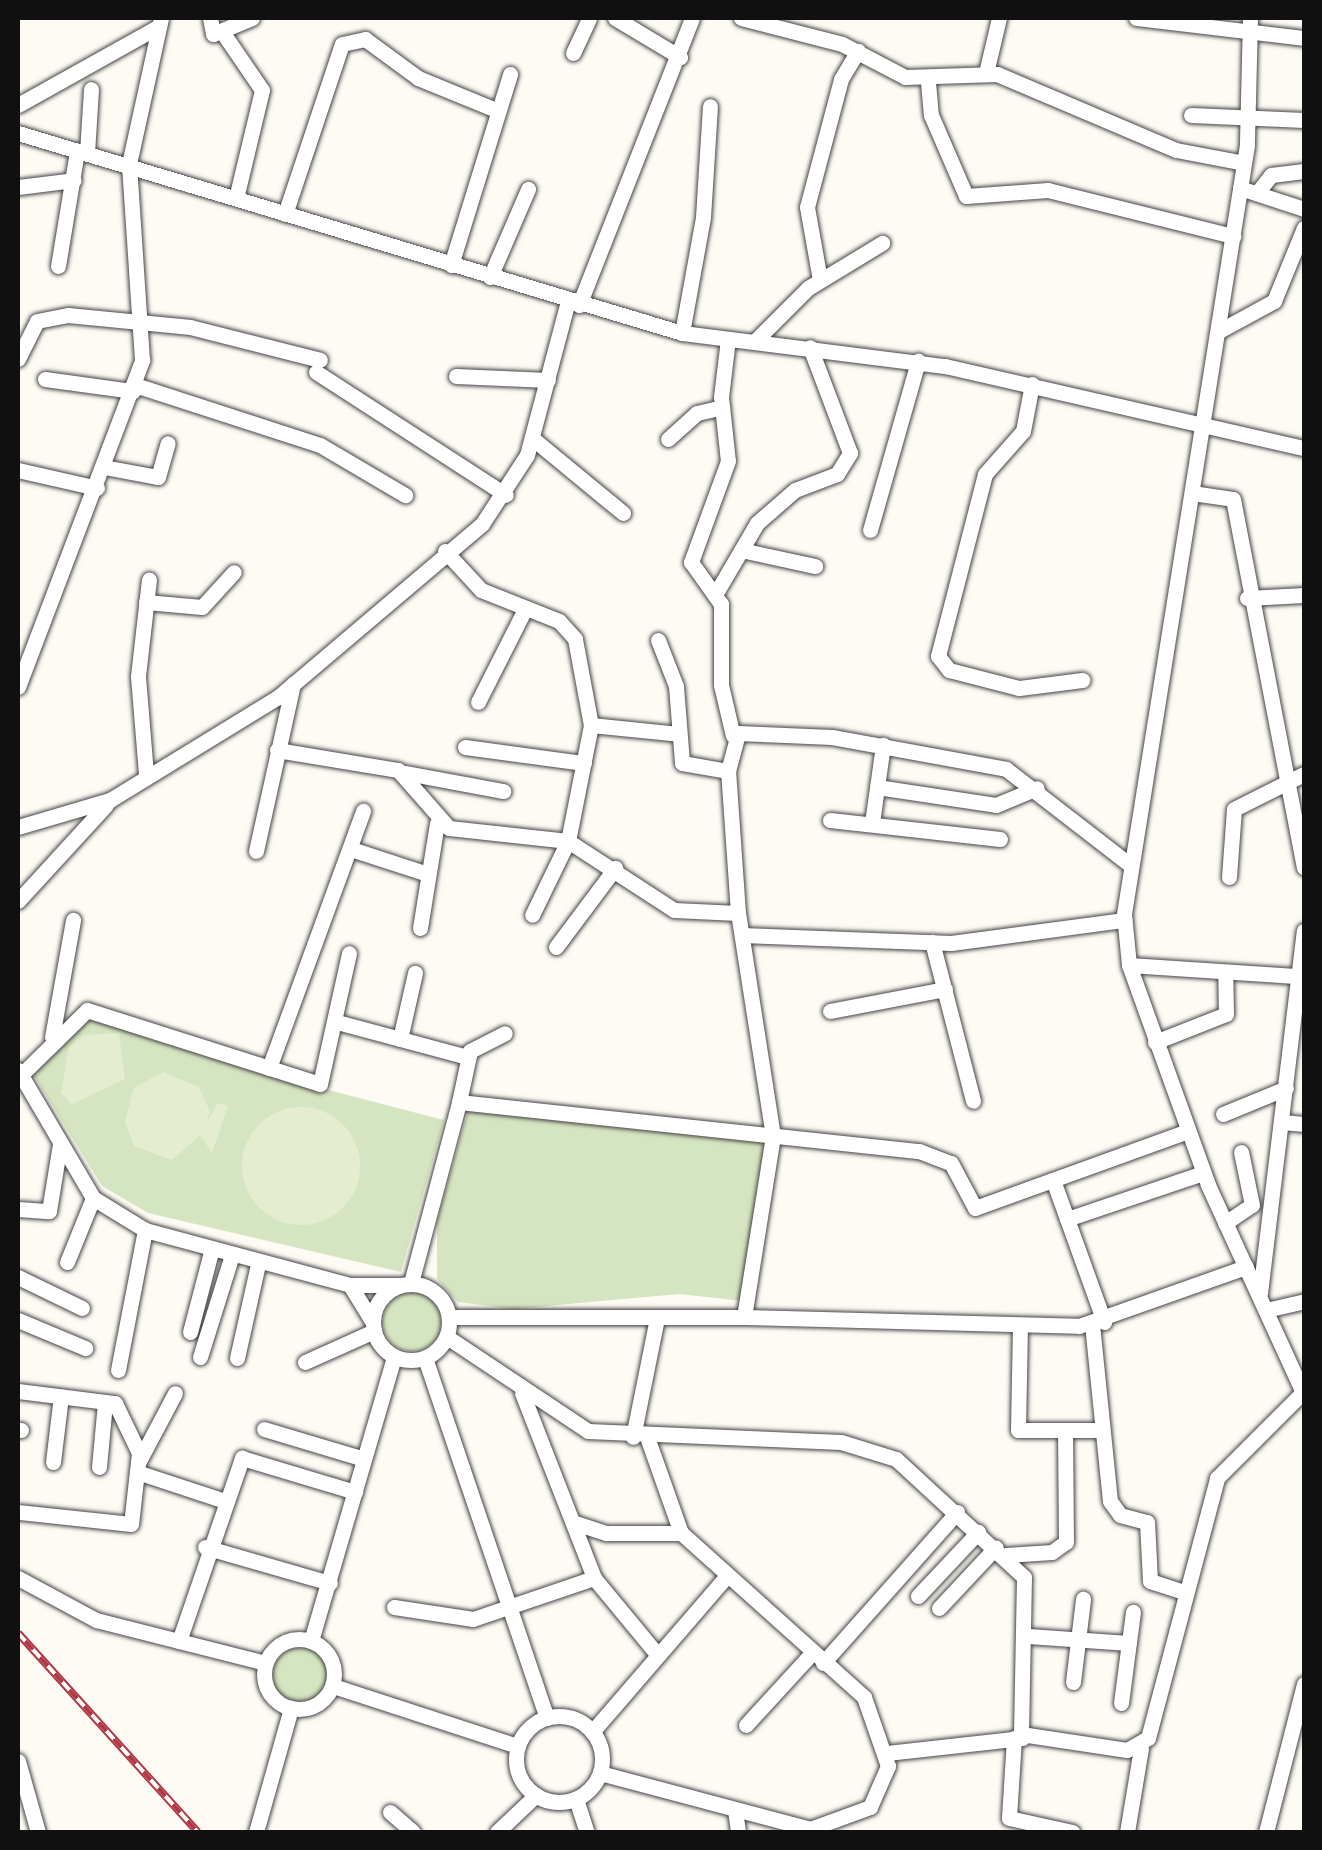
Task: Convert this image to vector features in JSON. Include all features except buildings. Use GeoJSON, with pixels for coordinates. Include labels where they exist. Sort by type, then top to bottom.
{"type":"FeatureCollection","features":[{"type":"Feature","properties":{"kind":"street"},"geometry":{"type":"LineString","coordinates":[[210,18],[210,30],[223,33],[252,18]]}},
{"type":"Feature","properties":{"kind":"street"},"geometry":{"type":"LineString","coordinates":[[572,53],[589,18]]}},
{"type":"Feature","properties":{"kind":"street"},"geometry":{"type":"LineString","coordinates":[[615,18],[680,57]]}},
{"type":"Feature","properties":{"kind":"street"},"geometry":{"type":"LineString","coordinates":[[18,901],[110,800],[293,684],[506,495],[532,438],[574,303],[680,57],[692,18]]}},
{"type":"Feature","properties":{"kind":"street"},"geometry":{"type":"LineString","coordinates":[[741,18],[858,51],[928,82],[986,73],[1176,150],[1244,162]]}},
{"type":"Feature","properties":{"kind":"street"},"geometry":{"type":"LineString","coordinates":[[986,73],[999,18]]}},
{"type":"Feature","properties":{"kind":"street"},"geometry":{"type":"LineString","coordinates":[[1136,18],[1244,38],[1304,38]]}},
{"type":"Feature","properties":{"kind":"street"},"geometry":{"type":"LineString","coordinates":[[1128,1832],[1141,1748],[1217,1478],[1304,1394],[1203,1173],[1129,965],[1124,920],[1130,865],[1147,807],[1244,162],[1244,38],[1250,18]]}},
{"type":"Feature","properties":{"kind":"street"},"geometry":{"type":"LineString","coordinates":[[18,105],[158,23]]}},
{"type":"Feature","properties":{"kind":"street"},"geometry":{"type":"LineString","coordinates":[[18,687],[134,388],[144,324],[129,164],[158,23]]}},
{"type":"Feature","properties":{"kind":"street"},"geometry":{"type":"LineString","coordinates":[[223,33],[262,90],[236,198]]}},
{"type":"Feature","properties":{"kind":"street"},"geometry":{"type":"LineString","coordinates":[[285,214],[342,44],[365,39],[418,78],[496,110]]}},
{"type":"Feature","properties":{"kind":"street"},"geometry":{"type":"LineString","coordinates":[[820,280],[807,207],[841,79],[858,51]]}},
{"type":"Feature","properties":{"kind":"street"},"geometry":{"type":"LineString","coordinates":[[451,265],[510,74]]}},
{"type":"Feature","properties":{"kind":"street"},"geometry":{"type":"LineString","coordinates":[[928,82],[931,115],[966,196],[1048,190],[1233,236]]}},
{"type":"Feature","properties":{"kind":"street"},"geometry":{"type":"LineString","coordinates":[[58,266],[91,88]]}},
{"type":"Feature","properties":{"kind":"street"},"geometry":{"type":"LineString","coordinates":[[682,333],[704,217],[710,106]]}},
{"type":"Feature","properties":{"kind":"street"},"geometry":{"type":"LineString","coordinates":[[1192,115],[1304,120]]}},
{"type":"Feature","properties":{"kind":"street"},"geometry":{"type":"LineString","coordinates":[[18,134],[129,164],[682,333],[918,361],[1205,421],[1304,448]]}},
{"type":"Feature","properties":{"kind":"street"},"geometry":{"type":"LineString","coordinates":[[1258,194],[1271,175],[1304,171]]}},
{"type":"Feature","properties":{"kind":"street"},"geometry":{"type":"LineString","coordinates":[[18,186],[74,180]]}},
{"type":"Feature","properties":{"kind":"street"},"geometry":{"type":"LineString","coordinates":[[1240,188],[1304,209]]}},
{"type":"Feature","properties":{"kind":"street"},"geometry":{"type":"LineString","coordinates":[[490,277],[528,189]]}},
{"type":"Feature","properties":{"kind":"street"},"geometry":{"type":"LineString","coordinates":[[1219,331],[1274,301],[1304,228]]}},
{"type":"Feature","properties":{"kind":"street"},"geometry":{"type":"LineString","coordinates":[[755,341],[820,280],[882,243]]}},
{"type":"Feature","properties":{"kind":"street"},"geometry":{"type":"LineString","coordinates":[[18,360],[44,317],[246,337],[318,366],[506,495]]}},
{"type":"Feature","properties":{"kind":"street"},"geometry":{"type":"LineString","coordinates":[[728,339],[722,407],[728,461],[692,562],[716,592],[733,736],[728,771],[738,913],[773,1136],[744,1317]]}},
{"type":"Feature","properties":{"kind":"street"},"geometry":{"type":"LineString","coordinates":[[716,592],[775,505],[837,474],[850,453],[810,347]]}},
{"type":"Feature","properties":{"kind":"street"},"geometry":{"type":"LineString","coordinates":[[870,530],[918,361]]}},
{"type":"Feature","properties":{"kind":"street"},"geometry":{"type":"LineString","coordinates":[[456,376],[548,380]]}},
{"type":"Feature","properties":{"kind":"street"},"geometry":{"type":"LineString","coordinates":[[45,379],[134,388],[320,445],[404,495]]}},
{"type":"Feature","properties":{"kind":"street"},"geometry":{"type":"LineString","coordinates":[[1032,384],[1024,431],[985,474],[938,656],[948,670],[1018,688],[1082,680]]}},
{"type":"Feature","properties":{"kind":"street"},"geometry":{"type":"LineString","coordinates":[[668,440],[697,413],[722,407]]}},
{"type":"Feature","properties":{"kind":"street"},"geometry":{"type":"LineString","coordinates":[[532,438],[622,513]]}},
{"type":"Feature","properties":{"kind":"street"},"geometry":{"type":"LineString","coordinates":[[104,467],[158,478],[168,443]]}},
{"type":"Feature","properties":{"kind":"street"},"geometry":{"type":"LineString","coordinates":[[18,471],[96,488]]}},
{"type":"Feature","properties":{"kind":"street"},"geometry":{"type":"LineString","coordinates":[[1192,492],[1233,499],[1247,598],[1304,867]]}},
{"type":"Feature","properties":{"kind":"street"},"geometry":{"type":"LineString","coordinates":[[741,550],[815,566]]}},
{"type":"Feature","properties":{"kind":"street"},"geometry":{"type":"LineString","coordinates":[[445,552],[480,590],[572,633],[591,726],[568,842],[532,914]]}},
{"type":"Feature","properties":{"kind":"street"},"geometry":{"type":"LineString","coordinates":[[146,602],[202,607],[234,572]]}},
{"type":"Feature","properties":{"kind":"street"},"geometry":{"type":"LineString","coordinates":[[146,774],[138,676],[149,580]]}},
{"type":"Feature","properties":{"kind":"street"},"geometry":{"type":"LineString","coordinates":[[1247,598],[1304,594]]}},
{"type":"Feature","properties":{"kind":"street"},"geometry":{"type":"LineString","coordinates":[[478,702],[524,611]]}},
{"type":"Feature","properties":{"kind":"street"},"geometry":{"type":"LineString","coordinates":[[658,640],[676,686],[684,767],[728,771]]}},
{"type":"Feature","properties":{"kind":"street"},"geometry":{"type":"LineString","coordinates":[[256,851],[293,684]]}},
{"type":"Feature","properties":{"kind":"street"},"geometry":{"type":"LineString","coordinates":[[591,726],[679,734]]}},
{"type":"Feature","properties":{"kind":"street"},"geometry":{"type":"LineString","coordinates":[[733,736],[883,745],[1006,769],[1037,788],[1130,865]]}},
{"type":"Feature","properties":{"kind":"street"},"geometry":{"type":"LineString","coordinates":[[872,823],[883,745]]}},
{"type":"Feature","properties":{"kind":"street"},"geometry":{"type":"LineString","coordinates":[[465,747],[584,763]]}},
{"type":"Feature","properties":{"kind":"street"},"geometry":{"type":"LineString","coordinates":[[277,750],[503,790]]}},
{"type":"Feature","properties":{"kind":"street"},"geometry":{"type":"LineString","coordinates":[[406,774],[437,823],[420,928]]}},
{"type":"Feature","properties":{"kind":"street"},"geometry":{"type":"LineString","coordinates":[[1229,877],[1234,809],[1304,774]]}},
{"type":"Feature","properties":{"kind":"street"},"geometry":{"type":"LineString","coordinates":[[877,787],[996,805],[1037,788]]}},
{"type":"Feature","properties":{"kind":"street"},"geometry":{"type":"LineString","coordinates":[[18,828],[110,800]]}},
{"type":"Feature","properties":{"kind":"street"},"geometry":{"type":"LineString","coordinates":[[268,1068],[364,811]]}},
{"type":"Feature","properties":{"kind":"street"},"geometry":{"type":"LineString","coordinates":[[830,820],[1000,839]]}},
{"type":"Feature","properties":{"kind":"street"},"geometry":{"type":"LineString","coordinates":[[437,823],[568,842],[615,868],[674,910],[738,913]]}},
{"type":"Feature","properties":{"kind":"street"},"geometry":{"type":"LineString","coordinates":[[351,849],[428,874]]}},
{"type":"Feature","properties":{"kind":"street"},"geometry":{"type":"LineString","coordinates":[[556,947],[615,868]]}},
{"type":"Feature","properties":{"kind":"street"},"geometry":{"type":"LineString","coordinates":[[52,1041],[73,920]]}},
{"type":"Feature","properties":{"kind":"street"},"geometry":{"type":"LineString","coordinates":[[742,934],[932,942],[1124,920]]}},
{"type":"Feature","properties":{"kind":"street"},"geometry":{"type":"LineString","coordinates":[[1263,1303],[1300,977],[1298,958],[1304,931]]}},
{"type":"Feature","properties":{"kind":"street"},"geometry":{"type":"LineString","coordinates":[[932,942],[973,1101]]}},
{"type":"Feature","properties":{"kind":"street"},"geometry":{"type":"LineString","coordinates":[[349,953],[337,1022],[320,1084],[103,1011],[72,1018],[21,1071],[93,1198],[145,1230],[231,1258],[350,1285],[405,1284],[435,1291],[449,1317],[447,1337],[425,1358],[394,1357]]}},
{"type":"Feature","properties":{"kind":"street"},"geometry":{"type":"LineString","coordinates":[[1129,965],[1225,975],[1300,977]]}},
{"type":"Feature","properties":{"kind":"street"},"geometry":{"type":"LineString","coordinates":[[400,1039],[414,972]]}},
{"type":"Feature","properties":{"kind":"street"},"geometry":{"type":"LineString","coordinates":[[1155,1042],[1226,1014],[1225,975]]}},
{"type":"Feature","properties":{"kind":"street"},"geometry":{"type":"LineString","coordinates":[[830,1011],[945,989]]}},
{"type":"Feature","properties":{"kind":"street"},"geometry":{"type":"LineString","coordinates":[[337,1022],[468,1057]]}},
{"type":"Feature","properties":{"kind":"street"},"geometry":{"type":"LineString","coordinates":[[305,1362],[373,1326],[380,1299],[405,1284],[459,1102],[468,1057],[505,1033]]}},
{"type":"Feature","properties":{"kind":"street"},"geometry":{"type":"LineString","coordinates":[[1223,1114],[1286,1088]]}},
{"type":"Feature","properties":{"kind":"street"},"geometry":{"type":"LineString","coordinates":[[459,1102],[773,1136],[942,1159],[975,1208],[1188,1131]]}},
{"type":"Feature","properties":{"kind":"street"},"geometry":{"type":"LineString","coordinates":[[1282,1122],[1304,1124]]}},
{"type":"Feature","properties":{"kind":"street"},"geometry":{"type":"LineString","coordinates":[[18,1209],[49,1211],[60,1144]]}},
{"type":"Feature","properties":{"kind":"street"},"geometry":{"type":"LineString","coordinates":[[1226,1223],[1252,1205],[1241,1152]]}},
{"type":"Feature","properties":{"kind":"street"},"geometry":{"type":"LineString","coordinates":[[1067,1219],[1203,1173]]}},
{"type":"Feature","properties":{"kind":"street"},"geometry":{"type":"LineString","coordinates":[[1053,1180],[1098,1323],[1102,1430],[1113,1509],[1148,1524],[1150,1581],[1184,1592]]}},
{"type":"Feature","properties":{"kind":"street"},"geometry":{"type":"LineString","coordinates":[[67,1262],[93,1198]]}},
{"type":"Feature","properties":{"kind":"street"},"geometry":{"type":"LineString","coordinates":[[118,1370],[145,1230]]}},
{"type":"Feature","properties":{"kind":"street"},"geometry":{"type":"LineString","coordinates":[[190,1332],[212,1252]]}},
{"type":"Feature","properties":{"kind":"street"},"geometry":{"type":"LineString","coordinates":[[200,1357],[231,1258]]}},
{"type":"Feature","properties":{"kind":"street"},"geometry":{"type":"LineString","coordinates":[[237,1358],[258,1264]]}},
{"type":"Feature","properties":{"kind":"street"},"geometry":{"type":"LineString","coordinates":[[449,1317],[1098,1323],[1246,1267]]}},
{"type":"Feature","properties":{"kind":"street"},"geometry":{"type":"LineString","coordinates":[[18,1277],[82,1308]]}},
{"type":"Feature","properties":{"kind":"street"},"geometry":{"type":"LineString","coordinates":[[350,1285],[394,1357]]}},
{"type":"Feature","properties":{"kind":"street"},"geometry":{"type":"LineString","coordinates":[[1263,1303],[1304,1301]]}},
{"type":"Feature","properties":{"kind":"street"},"geometry":{"type":"LineString","coordinates":[[600,1773],[811,1831],[870,1807],[886,1780],[887,1753],[874,1711],[724,1579],[681,1532],[640,1438],[657,1318]]}},
{"type":"Feature","properties":{"kind":"street"},"geometry":{"type":"LineString","coordinates":[[18,1320],[85,1348]]}},
{"type":"Feature","properties":{"kind":"street"},"geometry":{"type":"LineString","coordinates":[[1020,1324],[1016,1427],[1065,1432],[1102,1430]]}},
{"type":"Feature","properties":{"kind":"street"},"geometry":{"type":"LineString","coordinates":[[447,1337],[574,1426],[640,1438],[864,1446],[896,1459],[1001,1551],[1027,1588],[1028,1636],[1009,1818],[1047,1831],[1072,1832]]}},
{"type":"Feature","properties":{"kind":"street"},"geometry":{"type":"LineString","coordinates":[[311,1640],[394,1357]]}},
{"type":"Feature","properties":{"kind":"street"},"geometry":{"type":"LineString","coordinates":[[425,1358],[547,1718]]}},
{"type":"Feature","properties":{"kind":"street"},"geometry":{"type":"LineString","coordinates":[[18,1391],[119,1407],[138,1467]]}},
{"type":"Feature","properties":{"kind":"street"},"geometry":{"type":"LineString","coordinates":[[18,1512],[131,1524],[138,1467],[175,1392]]}},
{"type":"Feature","properties":{"kind":"street"},"geometry":{"type":"LineString","coordinates":[[522,1392],[594,1578],[656,1653]]}},
{"type":"Feature","properties":{"kind":"street"},"geometry":{"type":"LineString","coordinates":[[53,1462],[60,1396]]}},
{"type":"Feature","properties":{"kind":"street"},"geometry":{"type":"LineString","coordinates":[[99,1466],[105,1402]]}},
{"type":"Feature","properties":{"kind":"street"},"geometry":{"type":"LineString","coordinates":[[264,1429],[364,1459]]}},
{"type":"Feature","properties":{"kind":"street"},"geometry":{"type":"LineString","coordinates":[[939,1608],[1001,1551],[1052,1552],[1066,1542],[1065,1432]]}},
{"type":"Feature","properties":{"kind":"street"},"geometry":{"type":"LineString","coordinates":[[179,1641],[205,1547],[242,1458],[355,1492]]}},
{"type":"Feature","properties":{"kind":"street"},"geometry":{"type":"LineString","coordinates":[[138,1467],[222,1500]]}},
{"type":"Feature","properties":{"kind":"street"},"geometry":{"type":"LineString","coordinates":[[746,1725],[817,1658],[957,1512]]}},
{"type":"Feature","properties":{"kind":"street"},"geometry":{"type":"LineString","coordinates":[[575,1522],[606,1533],[681,1532]]}},
{"type":"Feature","properties":{"kind":"street"},"geometry":{"type":"LineString","coordinates":[[918,1596],[978,1532]]}},
{"type":"Feature","properties":{"kind":"street"},"geometry":{"type":"LineString","coordinates":[[205,1547],[330,1583]]}},
{"type":"Feature","properties":{"kind":"street"},"geometry":{"type":"LineString","coordinates":[[18,1578],[96,1620],[266,1663]]}},
{"type":"Feature","properties":{"kind":"street"},"geometry":{"type":"LineString","coordinates":[[394,1607],[463,1620],[594,1578]]}},
{"type":"Feature","properties":{"kind":"street"},"geometry":{"type":"LineString","coordinates":[[592,1732],[656,1653],[724,1579]]}},
{"type":"Feature","properties":{"kind":"street"},"geometry":{"type":"LineString","coordinates":[[1073,1682],[1084,1599]]}},
{"type":"Feature","properties":{"kind":"street"},"geometry":{"type":"LineString","coordinates":[[1120,1703],[1134,1612]]}},
{"type":"Feature","properties":{"kind":"street"},"geometry":{"type":"LineString","coordinates":[[1028,1636],[1129,1643]]}},
{"type":"Feature","properties":{"kind":"street"},"geometry":{"type":"LineString","coordinates":[[266,1663],[289,1640],[311,1640],[329,1654],[333,1686]]}},
{"type":"Feature","properties":{"kind":"street"},"geometry":{"type":"LineString","coordinates":[[266,1663],[271,1696],[291,1708],[311,1708],[333,1686]]}},
{"type":"Feature","properties":{"kind":"street"},"geometry":{"type":"LineString","coordinates":[[1266,1832],[1304,1684]]}},
{"type":"Feature","properties":{"kind":"street"},"geometry":{"type":"LineString","coordinates":[[333,1686],[518,1746]]}},
{"type":"Feature","properties":{"kind":"street"},"geometry":{"type":"LineString","coordinates":[[256,1832],[291,1708]]}},
{"type":"Feature","properties":{"kind":"street"},"geometry":{"type":"LineString","coordinates":[[576,1799],[536,1795],[519,1774],[518,1746],[547,1718],[576,1719],[592,1732],[600,1773]]}},
{"type":"Feature","properties":{"kind":"street"},"geometry":{"type":"LineString","coordinates":[[887,1753],[1019,1738],[1141,1748]]}},
{"type":"Feature","properties":{"kind":"street"},"geometry":{"type":"LineString","coordinates":[[18,1764],[38,1832]]}},
{"type":"Feature","properties":{"kind":"street"},"geometry":{"type":"LineString","coordinates":[[576,1799],[600,1773]]}},
{"type":"Feature","properties":{"kind":"street"},"geometry":{"type":"LineString","coordinates":[[497,1832],[536,1795]]}},
{"type":"Feature","properties":{"kind":"street"},"geometry":{"type":"LineString","coordinates":[[576,1799],[587,1832]]}},
{"type":"Feature","properties":{"kind":"street"},"geometry":{"type":"LineString","coordinates":[[735,1810],[738,1832]]}},
{"type":"Feature","properties":{"kind":"street"},"geometry":{"type":"LineString","coordinates":[[390,1812],[414,1832]]}},
{"type":"Feature","properties":{"kind":"green space"},"geometry":{"type":"Polygon","coordinates":[[[97,1016],[240,1067],[444,1120],[401,1272],[148,1213],[102,1186],[33,1074],[78,1021],[97,1016]]]}},
{"type":"Feature","properties":{"kind":"green space"},"geometry":{"type":"Polygon","coordinates":[[[119,1033],[125,1079],[72,1104],[61,1093],[69,1047],[84,1035],[119,1033]]]}},
{"type":"Feature","properties":{"kind":"green space"},"geometry":{"type":"Polygon","coordinates":[[[163,1072],[199,1087],[210,1112],[204,1126],[218,1103],[228,1106],[212,1153],[200,1135],[172,1160],[134,1146],[125,1121],[134,1088],[163,1072]]]}},
{"type":"Feature","properties":{"kind":"green space"},"geometry":{"type":"Polygon","coordinates":[[[470,1104],[764,1138],[744,1301],[679,1294],[513,1309],[458,1302],[437,1279],[437,1222],[470,1104]]]}},
{"type":"Feature","properties":{"kind":"green space"},"geometry":{"type":"Polygon","coordinates":[[[301,1107],[334,1117],[350,1133],[360,1166],[350,1199],[334,1215],[301,1225],[268,1215],[252,1199],[242,1166],[252,1133],[268,1117],[301,1107]]]}},
{"type":"Feature","properties":{"kind":"green space"},"geometry":{"type":"Polygon","coordinates":[[[412,1293],[432,1302],[441,1322],[432,1342],[412,1351],[392,1342],[383,1322],[392,1302],[412,1293]]]}},
{"type":"Feature","properties":{"kind":"green space"},"geometry":{"type":"Polygon","coordinates":[[[300,1648],[319,1656],[327,1675],[319,1694],[300,1702],[281,1694],[273,1675],[281,1656],[300,1648]]]}},
{"type":"Feature","properties":{"kind":"railway"},"geometry":{"type":"LineString","coordinates":[[18,1633],[198,1832]]}}]}
